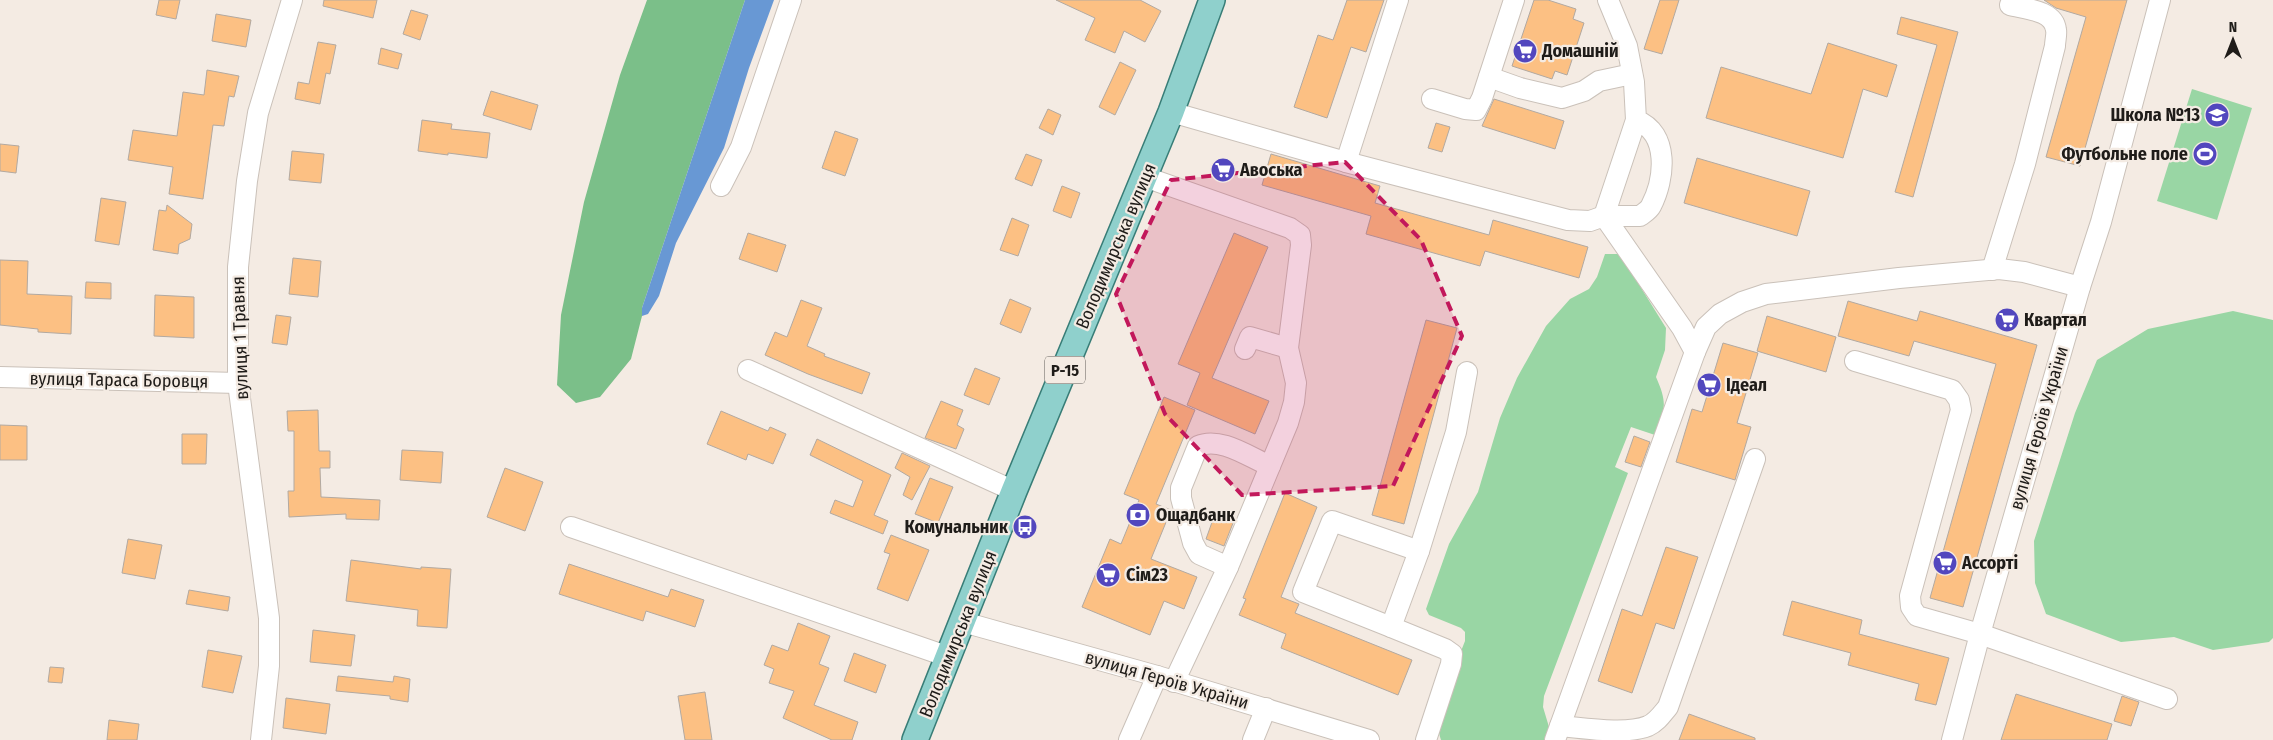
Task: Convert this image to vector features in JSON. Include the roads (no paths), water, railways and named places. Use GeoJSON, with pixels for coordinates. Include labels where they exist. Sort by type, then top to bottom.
{"type":"FeatureCollection","features":[{"type":"Feature","properties":{"kind":"main road","name":"Володимирська вулиця"},"geometry":{"type":"LineString","coordinates":[[915,740],[1014,492],[1145,177],[1212,0]]}},
{"type":"Feature","properties":{"kind":"street","name":"вулиця 1 Травня"},"geometry":{"type":"LineString","coordinates":[[261,740],[269,666],[269,618],[238,383],[238,268],[258,113],[292,0]]}},
{"type":"Feature","properties":{"kind":"street"},"geometry":{"type":"LineString","coordinates":[[721,186],[741,147],[791,0]]}},
{"type":"Feature","properties":{"kind":"street"},"geometry":{"type":"LineString","coordinates":[[1346,162],[1398,0]]}},
{"type":"Feature","properties":{"kind":"street"},"geometry":{"type":"LineString","coordinates":[[1432,99],[1476,110],[1489,77],[1514,0]]}},
{"type":"Feature","properties":{"kind":"street"},"geometry":{"type":"LineString","coordinates":[[1604,216],[1636,120],[1632,74],[1627,46],[1608,0]]}},
{"type":"Feature","properties":{"kind":"street","name":"вулиця Героїв України"},"geometry":{"type":"LineString","coordinates":[[1952,740],[1980,634],[2080,287],[2101,222],[2160,0]]}},
{"type":"Feature","properties":{"kind":"street"},"geometry":{"type":"LineString","coordinates":[[1992,270],[2025,164],[2055,46],[2056,29],[2052,19],[2042,13],[2005,2]]}},
{"type":"Feature","properties":{"kind":"street"},"geometry":{"type":"LineString","coordinates":[[1489,77],[1520,88],[1562,98],[1584,91],[1600,81],[1632,74]]}},
{"type":"Feature","properties":{"kind":"street"},"geometry":{"type":"LineString","coordinates":[[1171,112],[1346,162],[1576,221],[1590,221],[1604,216],[1640,216],[1651,207],[1663,170],[1662,154],[1653,133],[1644,123],[1636,120]]}},
{"type":"Feature","properties":{"kind":"street"},"geometry":{"type":"LineString","coordinates":[[1129,740],[1228,567],[1294,402],[1296,383],[1288,348],[1299,260],[1300,235],[1290,228],[1145,177]]}},
{"type":"Feature","properties":{"kind":"street"},"geometry":{"type":"LineString","coordinates":[[1604,216],[1682,328],[1695,352]]}},
{"type":"Feature","properties":{"kind":"street"},"geometry":{"type":"LineString","coordinates":[[1755,459],[1668,707],[1659,719],[1648,726],[1634,729],[1557,733],[1695,352],[1706,327],[1720,314],[1742,302],[1766,294],[1899,278],[1992,270],[2024,272],[2080,287]]}},
{"type":"Feature","properties":{"kind":"street"},"geometry":{"type":"LineString","coordinates":[[1245,349],[1250,337],[1288,348]]}},
{"type":"Feature","properties":{"kind":"street"},"geometry":{"type":"LineString","coordinates":[[1855,361],[1952,390],[1959,400],[1961,410],[1910,596],[1911,607],[1917,616],[1980,634],[2167,699]]}},
{"type":"Feature","properties":{"kind":"street"},"geometry":{"type":"LineString","coordinates":[[748,370],[1014,492]]}},
{"type":"Feature","properties":{"kind":"street"},"geometry":{"type":"LineString","coordinates":[[1391,627],[1419,551],[1456,432],[1467,372]]}},
{"type":"Feature","properties":{"kind":"street","name":"вулиця Тараса Боровця"},"geometry":{"type":"LineString","coordinates":[[0,377],[238,383]]}},
{"type":"Feature","properties":{"kind":"street"},"geometry":{"type":"LineString","coordinates":[[1228,567],[1199,554],[1193,543],[1181,498],[1181,488],[1198,446],[1204,443],[1218,443],[1270,466]]}},
{"type":"Feature","properties":{"kind":"street"},"geometry":{"type":"LineString","coordinates":[[1419,551],[1332,521],[1303,592],[1445,649],[1452,654],[1451,664],[1426,740]]}},
{"type":"Feature","properties":{"kind":"street"},"geometry":{"type":"LineString","coordinates":[[571,527],[949,657]]}},
{"type":"Feature","properties":{"kind":"street","name":"вулиця Героїв України"},"geometry":{"type":"LineString","coordinates":[[963,622],[1266,708],[1369,740]]}},
{"type":"Feature","properties":{"kind":"street"},"geometry":{"type":"LineString","coordinates":[[1253,740],[1266,708]]}},
{"type":"Feature","properties":{"kind":"water"},"geometry":{"type":"Polygon","coordinates":[[[745,0],[774,0],[749,68],[724,148],[676,243],[659,296],[648,314],[642,316],[642,308],[745,0]]]}},
{"type":"Feature","properties":{"kind":"place","name":"Домашній"},"geometry":{"type":"Point","coordinates":[1525,51]}},
{"type":"Feature","properties":{"kind":"place","name":"Школа №13"},"geometry":{"type":"Point","coordinates":[2217,115]}},
{"type":"Feature","properties":{"kind":"place","name":"Футбольне поле"},"geometry":{"type":"Point","coordinates":[2205,154]}},
{"type":"Feature","properties":{"kind":"place","name":"Авоська"},"geometry":{"type":"Point","coordinates":[1223,170]}},
{"type":"Feature","properties":{"kind":"place","name":"Квартал"},"geometry":{"type":"Point","coordinates":[2007,320]}},
{"type":"Feature","properties":{"kind":"place","name":"Ідеал"},"geometry":{"type":"Point","coordinates":[1709,385]}},
{"type":"Feature","properties":{"kind":"place","name":"Ощадбанк"},"geometry":{"type":"Point","coordinates":[1138,515]}},
{"type":"Feature","properties":{"kind":"place","name":"Комунальник"},"geometry":{"type":"Point","coordinates":[1025,527]}},
{"type":"Feature","properties":{"kind":"place","name":"Ассорті"},"geometry":{"type":"Point","coordinates":[1945,563]}},
{"type":"Feature","properties":{"kind":"place","name":"Сім23"},"geometry":{"type":"Point","coordinates":[1108,575]}}]}
